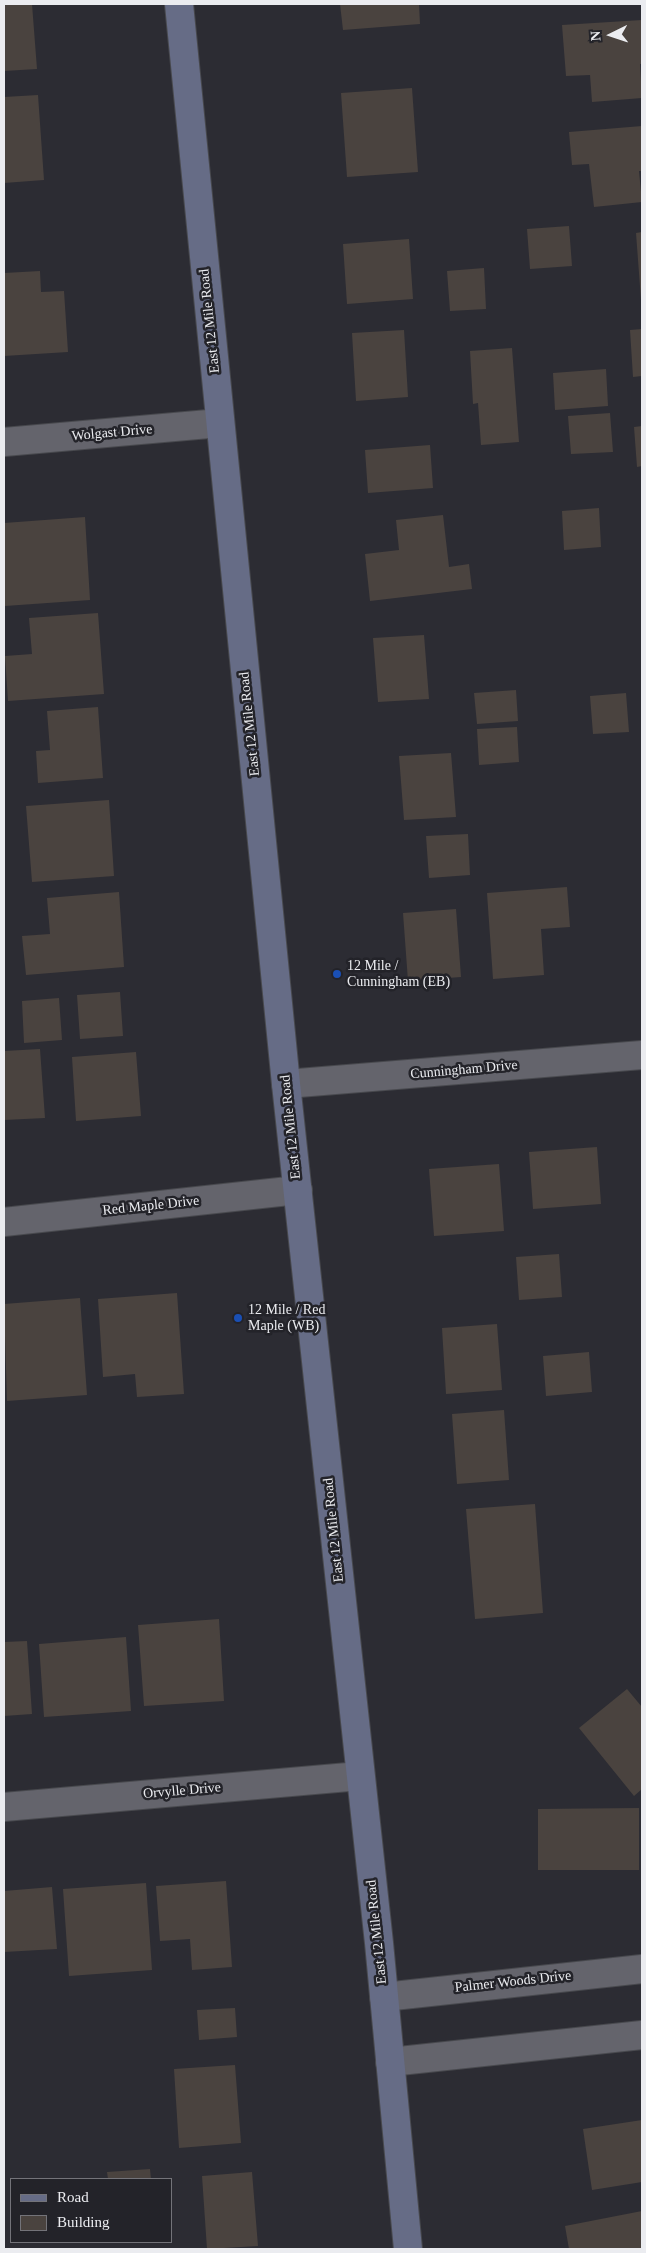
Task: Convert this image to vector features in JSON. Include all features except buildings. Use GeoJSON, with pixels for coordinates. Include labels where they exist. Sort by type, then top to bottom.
{"type":"FeatureCollection","features":[{"type":"Feature","properties":{"kind":"main road","name":"East 12 Mile Road"},"geometry":{"type":"LineString","coordinates":[[179,4],[286,1084],[384,1997],[408,2249]]}},
{"type":"Feature","properties":{"kind":"street","name":"Wolgast Drive"},"geometry":{"type":"LineString","coordinates":[[4,442],[220,423]]}},
{"type":"Feature","properties":{"kind":"street","name":"Cunningham Drive"},"geometry":{"type":"LineString","coordinates":[[286,1084],[642,1055]]}},
{"type":"Feature","properties":{"kind":"street","name":"Red Maple Drive"},"geometry":{"type":"LineString","coordinates":[[4,1222],[298,1190]]}},
{"type":"Feature","properties":{"kind":"street","name":"Orvylle Drive"},"geometry":{"type":"LineString","coordinates":[[4,1807],[360,1776]]}},
{"type":"Feature","properties":{"kind":"street","name":"Palmer Woods Drive"},"geometry":{"type":"LineString","coordinates":[[384,1997],[642,1969]]}},
{"type":"Feature","properties":{"kind":"street"},"geometry":{"type":"LineString","coordinates":[[390,2062],[642,2035]]}},
{"type":"Feature","properties":{"kind":"place","name":"12 Mile / Cunningham (EB)"},"geometry":{"type":"Point","coordinates":[337,974]}},
{"type":"Feature","properties":{"kind":"place","name":"12 Mile / Red Maple (WB)"},"geometry":{"type":"Point","coordinates":[238,1318]}}]}
